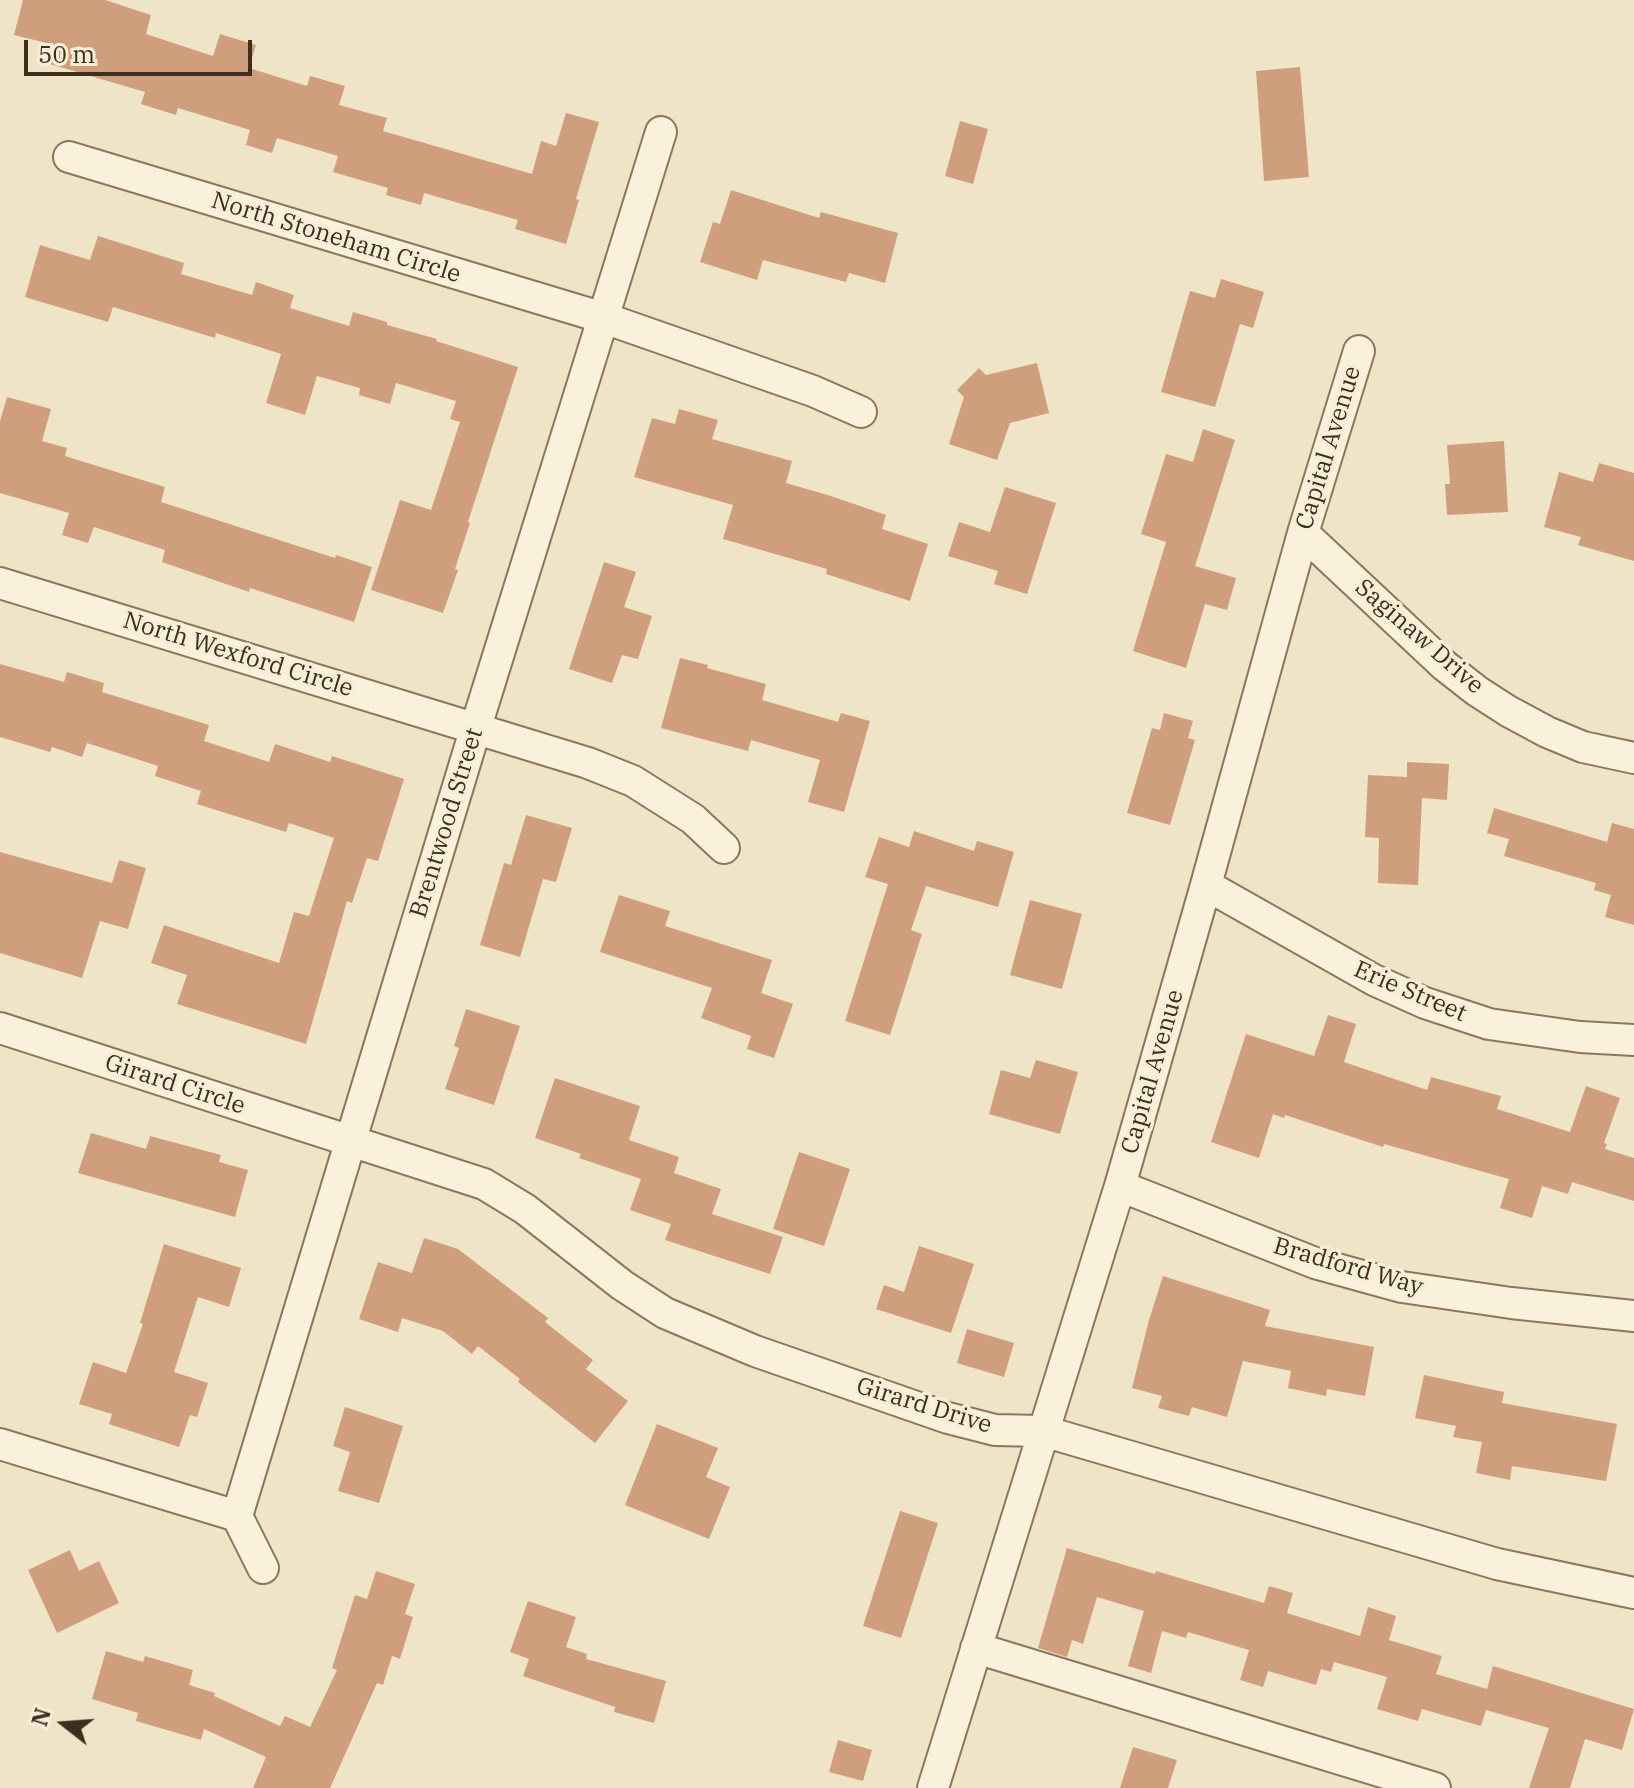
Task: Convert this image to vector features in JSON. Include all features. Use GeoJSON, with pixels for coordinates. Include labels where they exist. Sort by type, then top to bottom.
{"type":"FeatureCollection","features":[{"type":"Feature","properties":{"kind":"street","name":"Brentwood Street"},"geometry":{"type":"LineString","coordinates":[[237,1516],[349,1141],[661,132]]}},
{"type":"Feature","properties":{"kind":"street","name":"North Stoneham Circle"},"geometry":{"type":"LineString","coordinates":[[69,157],[604,318],[813,391],[861,412]]}},
{"type":"Feature","properties":{"kind":"street","name":"Capital Avenue"},"geometry":{"type":"LineString","coordinates":[[933,1788],[1120,1186],[1303,533],[1359,351]]}},
{"type":"Feature","properties":{"kind":"street","name":"Saginaw Drive"},"geometry":{"type":"LineString","coordinates":[[1303,533],[1445,666],[1477,691],[1547,732],[1583,747],[1634,758]]}},
{"type":"Feature","properties":{"kind":"street","name":"North Wexford Circle"},"geometry":{"type":"LineString","coordinates":[[0,583],[588,763],[633,781],[693,819],[724,848]]}},
{"type":"Feature","properties":{"kind":"street","name":"Erie Street"},"geometry":{"type":"LineString","coordinates":[[1206,885],[1374,980],[1425,1003],[1489,1024],[1580,1037],[1634,1040]]}},
{"type":"Feature","properties":{"kind":"street","name":"Girard Circle"},"geometry":{"type":"LineString","coordinates":[[0,1028],[349,1141]]}},
{"type":"Feature","properties":{"kind":"street","name":"Girard Drive"},"geometry":{"type":"LineString","coordinates":[[349,1141],[484,1184],[525,1209],[622,1285],[665,1313],[755,1351],[948,1418],[995,1430],[1043,1431],[1497,1564],[1634,1593]]}},
{"type":"Feature","properties":{"kind":"street","name":"Bradford Way"},"geometry":{"type":"LineString","coordinates":[[1120,1186],[1315,1263],[1402,1287],[1634,1316]]}},
{"type":"Feature","properties":{"kind":"street"},"geometry":{"type":"LineString","coordinates":[[0,1444],[237,1516],[263,1568]]}},
{"type":"Feature","properties":{"kind":"street"},"geometry":{"type":"LineString","coordinates":[[976,1648],[1435,1788]]}},
{"type":"Feature","properties":{"kind":"building"},"geometry":{"type":"Polygon","coordinates":[[[23,0],[105,0],[151,15],[146,34],[213,56],[220,34],[256,45],[249,68],[307,86],[310,76],[345,86],[339,105],[387,118],[383,131],[532,174],[541,141],[556,146],[566,113],[599,122],[566,244],[515,229],[518,220],[424,193],[421,205],[386,195],[388,188],[333,172],[338,156],[277,138],[272,153],[246,145],[250,130],[178,108],[176,115],[141,104],[145,92],[50,64],[55,45],[14,35],[23,0]]]}},
{"type":"Feature","properties":{"kind":"building"},"geometry":{"type":"Polygon","coordinates":[[[1300,67],[1309,177],[1264,181],[1256,71],[1300,67]]]}},
{"type":"Feature","properties":{"kind":"building"},"geometry":{"type":"Polygon","coordinates":[[[960,121],[988,129],[973,184],[945,176],[960,121]]]}},
{"type":"Feature","properties":{"kind":"building"},"geometry":{"type":"Polygon","coordinates":[[[731,190],[819,218],[821,212],[898,233],[885,283],[849,273],[846,282],[763,260],[757,280],[700,262],[713,222],[720,224],[731,190]]]}},
{"type":"Feature","properties":{"kind":"building"},"geometry":{"type":"Polygon","coordinates":[[[98,236],[184,263],[181,274],[252,295],[256,282],[294,295],[290,308],[349,326],[353,312],[518,367],[468,522],[455,569],[458,570],[443,613],[371,590],[400,500],[431,510],[460,422],[450,419],[456,401],[396,383],[390,404],[359,395],[360,388],[317,376],[305,415],[266,403],[281,354],[216,333],[215,338],[113,307],[108,322],[25,297],[40,245],[90,260],[98,236]]]}},
{"type":"Feature","properties":{"kind":"building"},"geometry":{"type":"Polygon","coordinates":[[[1221,279],[1264,292],[1253,328],[1240,324],[1215,407],[1161,392],[1190,291],[1215,298],[1221,279]]]}},
{"type":"Feature","properties":{"kind":"building"},"geometry":{"type":"Polygon","coordinates":[[[1037,363],[1049,413],[1010,423],[997,460],[949,444],[964,397],[957,390],[979,368],[986,375],[1037,363]]]}},
{"type":"Feature","properties":{"kind":"building"},"geometry":{"type":"Polygon","coordinates":[[[7,397],[51,409],[42,441],[67,448],[65,456],[165,487],[161,502],[372,567],[354,622],[250,588],[249,592],[162,562],[165,550],[94,527],[88,543],[62,535],[69,513],[0,493],[0,421],[7,397]]]}},
{"type":"Feature","properties":{"kind":"building"},"geometry":{"type":"Polygon","coordinates":[[[679,409],[718,420],[712,439],[792,461],[786,483],[886,515],[882,529],[928,544],[910,601],[826,574],[827,569],[723,539],[733,505],[634,477],[652,418],[675,424],[679,409]]]}},
{"type":"Feature","properties":{"kind":"building"},"geometry":{"type":"Polygon","coordinates":[[[1203,429],[1235,440],[1195,566],[1236,578],[1227,610],[1205,604],[1186,668],[1133,651],[1166,542],[1141,534],[1166,454],[1193,462],[1203,429]]]}},
{"type":"Feature","properties":{"kind":"building"},"geometry":{"type":"Polygon","coordinates":[[[1504,441],[1508,512],[1447,515],[1445,484],[1450,484],[1447,445],[1504,441]]]}},
{"type":"Feature","properties":{"kind":"building"},"geometry":{"type":"Polygon","coordinates":[[[1599,463],[1634,473],[1634,561],[1578,545],[1581,537],[1544,527],[1559,472],[1593,482],[1599,463]]]}},
{"type":"Feature","properties":{"kind":"building"},"geometry":{"type":"Polygon","coordinates":[[[1005,487],[1056,503],[1027,594],[994,584],[998,571],[948,556],[959,522],[990,532],[1005,487]]]}},
{"type":"Feature","properties":{"kind":"building"},"geometry":{"type":"Polygon","coordinates":[[[604,562],[636,572],[624,607],[652,616],[638,659],[622,655],[612,683],[569,669],[604,562]]]}},
{"type":"Feature","properties":{"kind":"building"},"geometry":{"type":"Polygon","coordinates":[[[680,658],[766,684],[762,700],[838,722],[841,713],[870,721],[844,812],[808,802],[820,760],[751,740],[748,751],[661,728],[680,658]]]}},
{"type":"Feature","properties":{"kind":"building"},"geometry":{"type":"Polygon","coordinates":[[[0,664],[64,682],[67,672],[104,683],[102,692],[209,725],[204,741],[269,762],[275,744],[330,762],[332,756],[404,779],[378,861],[367,858],[352,903],[347,901],[306,1044],[177,1004],[187,975],[151,963],[164,925],[279,963],[294,912],[309,916],[334,838],[289,823],[286,832],[197,804],[201,791],[155,776],[158,766],[87,743],[82,757],[52,747],[50,752],[0,737],[0,664]]]}},
{"type":"Feature","properties":{"kind":"building"},"geometry":{"type":"Polygon","coordinates":[[[1164,713],[1193,721],[1188,738],[1195,740],[1170,825],[1127,813],[1152,728],[1160,730],[1164,713]]]}},
{"type":"Feature","properties":{"kind":"building"},"geometry":{"type":"Polygon","coordinates":[[[1407,762],[1449,764],[1447,800],[1422,798],[1418,885],[1378,883],[1379,838],[1365,837],[1368,775],[1407,777],[1407,762]]]}},
{"type":"Feature","properties":{"kind":"building"},"geometry":{"type":"Polygon","coordinates":[[[1494,808],[1607,842],[1612,823],[1634,829],[1634,925],[1605,917],[1611,895],[1594,890],[1596,883],[1504,856],[1509,839],[1487,833],[1494,808]]]}},
{"type":"Feature","properties":{"kind":"building"},"geometry":{"type":"Polygon","coordinates":[[[526,815],[572,828],[556,882],[543,879],[520,957],[480,945],[504,863],[511,865],[526,815]]]}},
{"type":"Feature","properties":{"kind":"building"},"geometry":{"type":"Polygon","coordinates":[[[914,831],[974,851],[977,841],[1014,852],[998,907],[926,886],[911,930],[922,934],[890,1035],[845,1021],[888,884],[865,877],[879,837],[909,847],[914,831]]]}},
{"type":"Feature","properties":{"kind":"building"},"geometry":{"type":"Polygon","coordinates":[[[0,852],[112,883],[119,860],[146,868],[128,929],[100,921],[82,978],[0,953],[0,852]]]}},
{"type":"Feature","properties":{"kind":"building"},"geometry":{"type":"Polygon","coordinates":[[[619,895],[670,911],[665,926],[772,960],[761,993],[793,1004],[774,1058],[747,1049],[751,1036],[701,1018],[712,988],[600,952],[619,895]]]}},
{"type":"Feature","properties":{"kind":"building"},"geometry":{"type":"Polygon","coordinates":[[[1030,900],[1082,914],[1062,989],[1010,975],[1030,900]]]}},
{"type":"Feature","properties":{"kind":"building"},"geometry":{"type":"Polygon","coordinates":[[[466,1009],[520,1026],[494,1105],[445,1089],[459,1048],[454,1046],[466,1009]]]}},
{"type":"Feature","properties":{"kind":"building"},"geometry":{"type":"Polygon","coordinates":[[[1328,1015],[1356,1024],[1344,1062],[1427,1090],[1431,1077],[1501,1096],[1497,1109],[1570,1132],[1586,1086],[1620,1098],[1604,1143],[1607,1144],[1605,1149],[1634,1158],[1634,1201],[1572,1182],[1568,1194],[1542,1186],[1532,1218],[1500,1208],[1509,1179],[1384,1144],[1383,1147],[1285,1115],[1284,1118],[1273,1114],[1259,1158],[1211,1142],[1246,1034],[1314,1056],[1328,1015]]]}},
{"type":"Feature","properties":{"kind":"building"},"geometry":{"type":"Polygon","coordinates":[[[1036,1060],[1078,1072],[1060,1134],[989,1114],[1001,1070],[1030,1078],[1036,1060]]]}},
{"type":"Feature","properties":{"kind":"building"},"geometry":{"type":"Polygon","coordinates":[[[555,1078],[640,1106],[629,1140],[679,1157],[674,1173],[721,1189],[712,1214],[783,1237],[770,1274],[665,1240],[671,1224],[630,1210],[641,1179],[579,1158],[581,1154],[535,1138],[555,1078]]]}},
{"type":"Feature","properties":{"kind":"building"},"geometry":{"type":"Polygon","coordinates":[[[91,1133],[146,1149],[150,1136],[221,1155],[219,1162],[248,1170],[235,1217],[78,1173],[91,1133]]]}},
{"type":"Feature","properties":{"kind":"building"},"geometry":{"type":"Polygon","coordinates":[[[799,1152],[850,1169],[824,1246],[773,1229],[799,1152]]]}},
{"type":"Feature","properties":{"kind":"building"},"geometry":{"type":"Polygon","coordinates":[[[424,1238],[458,1249],[548,1318],[545,1322],[593,1360],[586,1369],[628,1401],[595,1443],[478,1346],[472,1354],[443,1331],[402,1318],[398,1332],[359,1319],[378,1262],[412,1273],[424,1238]]]}},
{"type":"Feature","properties":{"kind":"building"},"geometry":{"type":"Polygon","coordinates":[[[164,1244],[241,1268],[229,1307],[198,1297],[174,1372],[208,1383],[197,1417],[190,1415],[179,1447],[109,1424],[112,1414],[79,1404],[93,1362],[126,1373],[143,1324],[140,1323],[164,1244]]]}},
{"type":"Feature","properties":{"kind":"building"},"geometry":{"type":"Polygon","coordinates":[[[919,1246],[974,1264],[951,1333],[876,1309],[884,1285],[904,1292],[919,1246]]]}},
{"type":"Feature","properties":{"kind":"building"},"geometry":{"type":"Polygon","coordinates":[[[1163,1276],[1270,1310],[1265,1326],[1374,1347],[1365,1396],[1327,1389],[1326,1396],[1288,1388],[1291,1371],[1243,1361],[1227,1417],[1192,1407],[1189,1416],[1158,1408],[1162,1396],[1132,1388],[1163,1276]]]}},
{"type":"Feature","properties":{"kind":"building"},"geometry":{"type":"Polygon","coordinates":[[[967,1329],[1014,1343],[1004,1377],[957,1363],[967,1329]]]}},
{"type":"Feature","properties":{"kind":"building"},"geometry":{"type":"Polygon","coordinates":[[[1424,1375],[1504,1392],[1502,1403],[1617,1424],[1606,1481],[1512,1466],[1510,1480],[1476,1473],[1482,1442],[1453,1437],[1456,1426],[1415,1418],[1424,1375]]]}},
{"type":"Feature","properties":{"kind":"building"},"geometry":{"type":"Polygon","coordinates":[[[345,1407],[403,1426],[379,1503],[338,1491],[350,1452],[333,1446],[345,1407]]]}},
{"type":"Feature","properties":{"kind":"building"},"geometry":{"type":"Polygon","coordinates":[[[657,1424],[718,1448],[706,1477],[730,1487],[709,1539],[625,1505],[657,1424]]]}},
{"type":"Feature","properties":{"kind":"building"},"geometry":{"type":"Polygon","coordinates":[[[900,1511],[938,1523],[901,1638],[863,1626],[900,1511]]]}},
{"type":"Feature","properties":{"kind":"building"},"geometry":{"type":"Polygon","coordinates":[[[1067,1548],[1264,1603],[1269,1586],[1293,1593],[1287,1613],[1360,1636],[1368,1607],[1396,1616],[1389,1640],[1442,1656],[1436,1674],[1487,1689],[1493,1666],[1634,1709],[1622,1750],[1585,1739],[1570,1788],[1529,1788],[1549,1728],[1486,1710],[1481,1726],[1422,1709],[1418,1721],[1377,1709],[1387,1677],[1334,1662],[1331,1672],[1321,1669],[1316,1685],[1268,1671],[1263,1687],[1240,1680],[1249,1650],[1188,1632],[1186,1638],[1162,1631],[1151,1673],[1128,1666],[1144,1611],[1097,1597],[1083,1644],[1072,1640],[1067,1657],[1038,1648],[1067,1548]]]}},
{"type":"Feature","properties":{"kind":"building"},"geometry":{"type":"Polygon","coordinates":[[[70,1550],[79,1571],[99,1561],[119,1603],[57,1633],[28,1570],[70,1550]]]}},
{"type":"Feature","properties":{"kind":"building"},"geometry":{"type":"Polygon","coordinates":[[[376,1571],[415,1584],[405,1614],[413,1617],[400,1659],[392,1656],[383,1685],[377,1683],[330,1788],[253,1788],[266,1757],[204,1729],[201,1740],[136,1721],[138,1713],[92,1699],[106,1651],[143,1662],[145,1656],[193,1670],[189,1685],[215,1693],[214,1696],[280,1726],[285,1716],[310,1727],[337,1670],[332,1668],[355,1595],[367,1599],[376,1571]]]}},
{"type":"Feature","properties":{"kind":"building"},"geometry":{"type":"Polygon","coordinates":[[[528,1601],[576,1617],[566,1647],[587,1654],[586,1659],[666,1681],[654,1723],[614,1712],[615,1707],[523,1676],[529,1659],[510,1652],[528,1601]]]}},
{"type":"Feature","properties":{"kind":"building"},"geometry":{"type":"Polygon","coordinates":[[[838,1740],[872,1750],[863,1781],[829,1772],[838,1740]]]}},
{"type":"Feature","properties":{"kind":"building"},"geometry":{"type":"Polygon","coordinates":[[[1133,1747],[1177,1760],[1168,1788],[1120,1788],[1133,1747]]]}}]}
